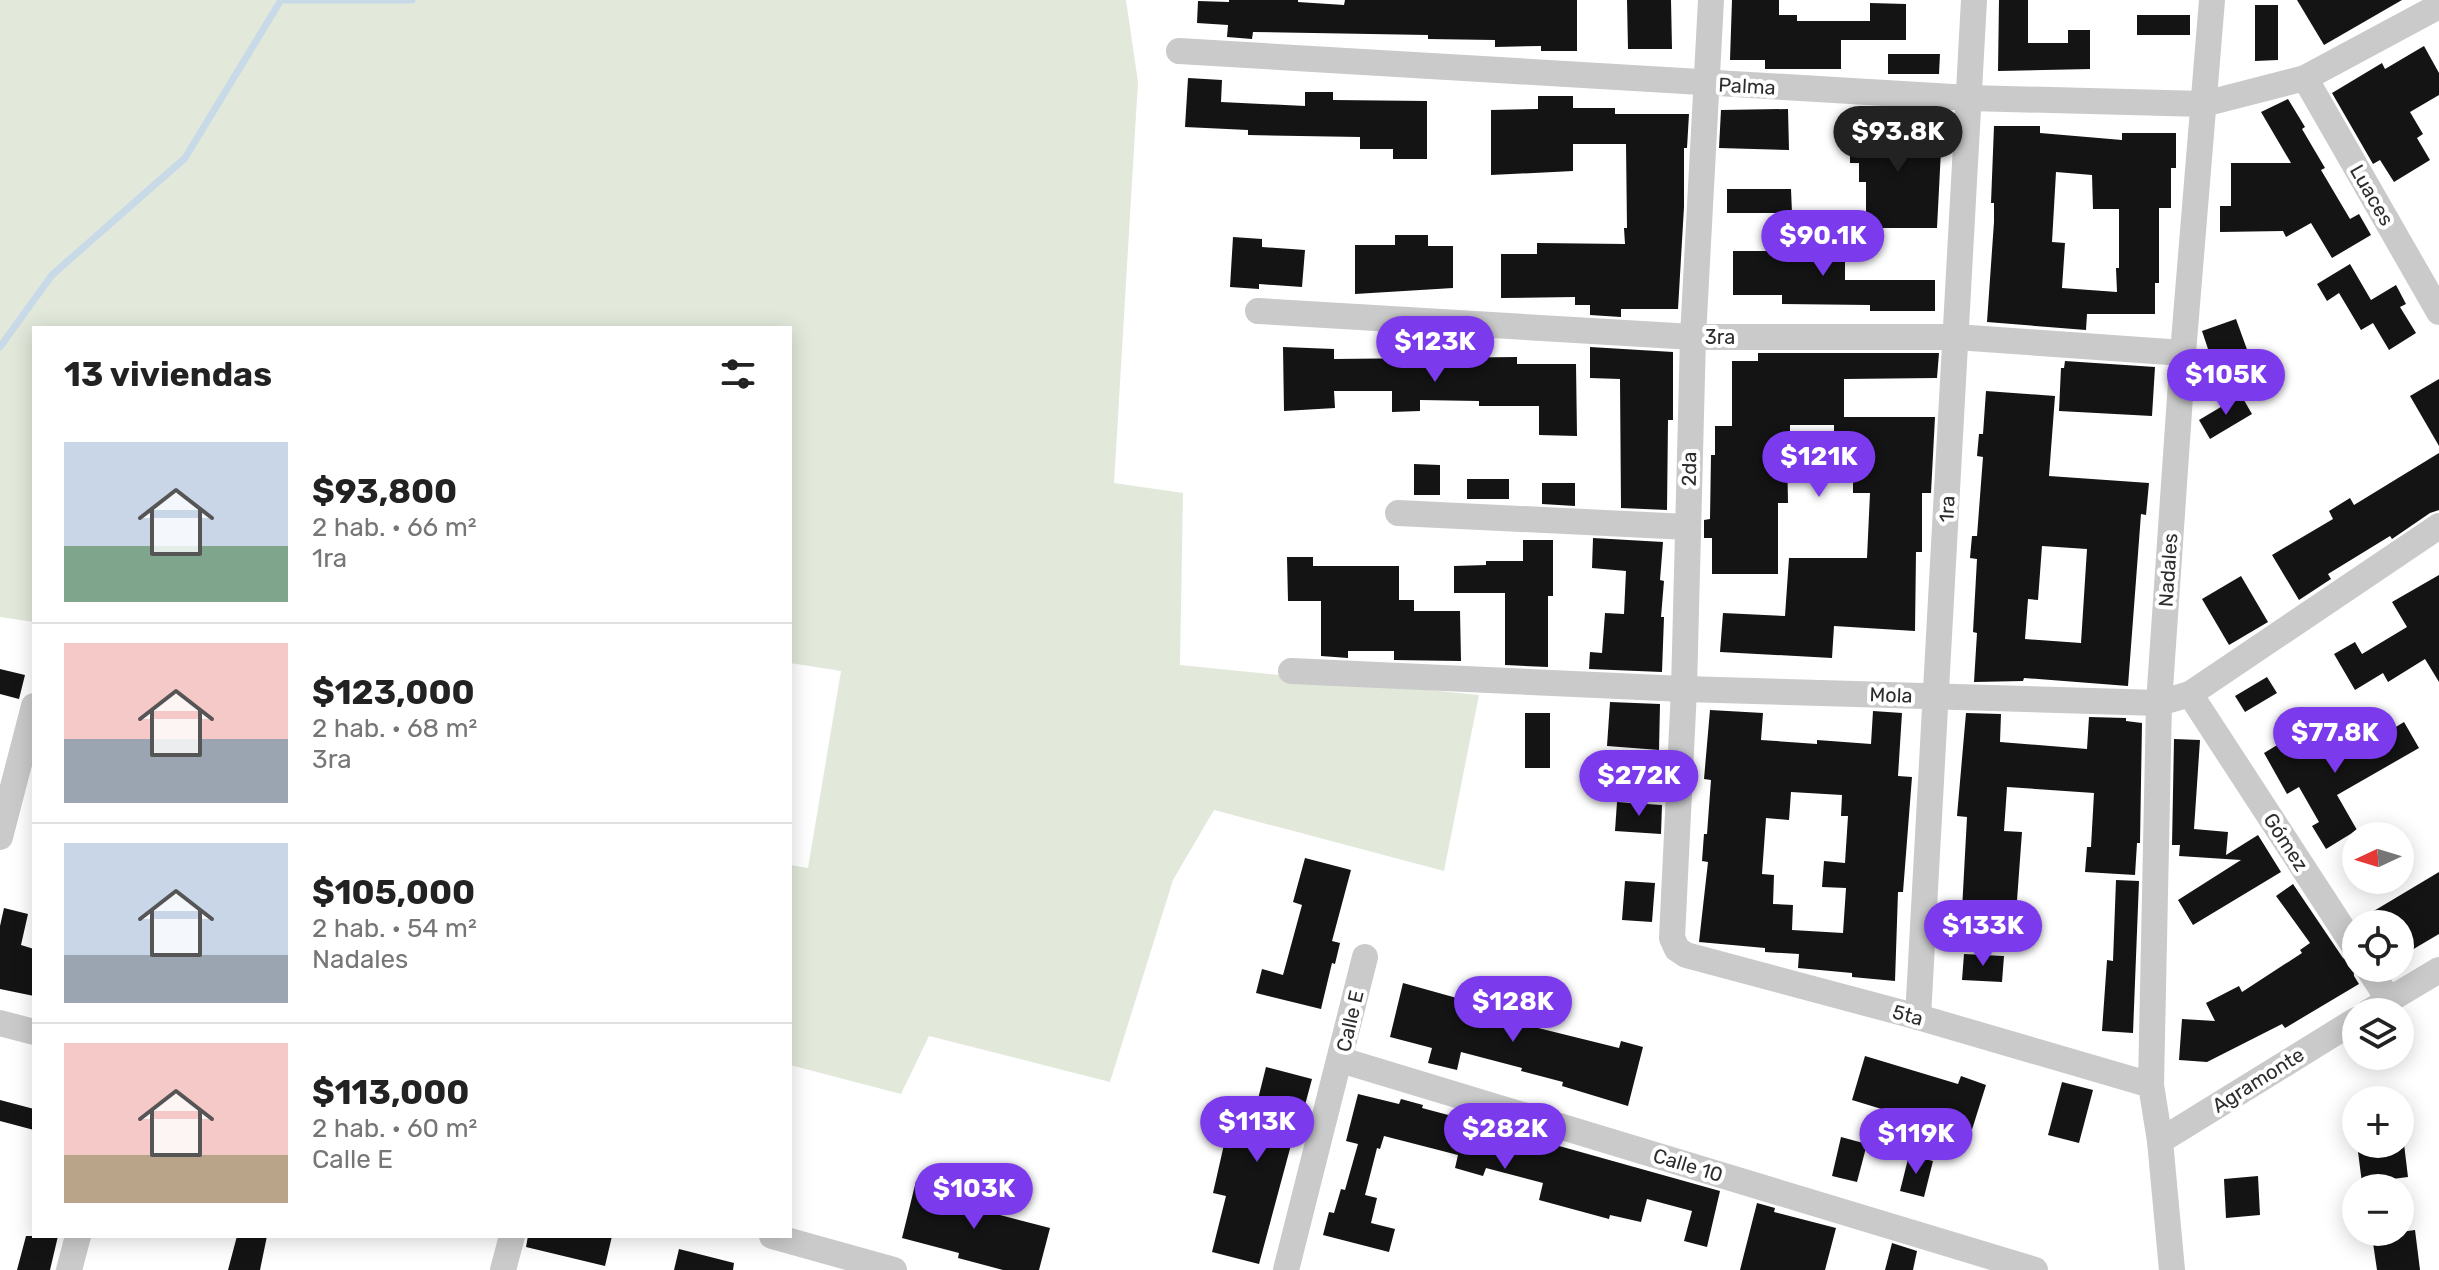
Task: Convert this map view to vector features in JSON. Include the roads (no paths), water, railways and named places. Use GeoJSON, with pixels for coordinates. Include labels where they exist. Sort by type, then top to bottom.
{"type":"FeatureCollection","features":[{"type":"Feature","properties":{"kind":"street","name":"2da"},"geometry":{"type":"LineString","coordinates":[[1672,938],[1684,689],[1693,337],[1711,0]]}},
{"type":"Feature","properties":{"kind":"street","name":"1ra"},"geometry":{"type":"LineString","coordinates":[[1918,1017],[1974,0]]}},
{"type":"Feature","properties":{"kind":"street","name":"Nadales"},"geometry":{"type":"LineString","coordinates":[[2172,1270],[2160,1141],[2151,1085],[2159,703],[2212,0]]}},
{"type":"Feature","properties":{"kind":"street","name":"Palma"},"geometry":{"type":"LineString","coordinates":[[1179,51],[1969,98],[2204,104],[2305,78],[2439,6]]}},
{"type":"Feature","properties":{"kind":"street","name":"Luaces"},"geometry":{"type":"LineString","coordinates":[[2305,78],[2439,312]]}},
{"type":"Feature","properties":{"kind":"street","name":"3ra"},"geometry":{"type":"LineString","coordinates":[[1258,311],[1693,337],[1956,337],[2183,353]]}},
{"type":"Feature","properties":{"kind":"street"},"geometry":{"type":"LineString","coordinates":[[1398,513],[1688,527]]}},
{"type":"Feature","properties":{"kind":"street","name":"Mola"},"geometry":{"type":"LineString","coordinates":[[1291,671],[1684,689],[2159,703],[2190,694],[2439,526]]}},
{"type":"Feature","properties":{"kind":"street","name":"Gómez"},"geometry":{"type":"LineString","coordinates":[[2190,694],[2342,927]]}},
{"type":"Feature","properties":{"kind":"street"},"geometry":{"type":"LineString","coordinates":[[0,837],[32,714]]}},
{"type":"Feature","properties":{"kind":"street","name":"5ta"},"geometry":{"type":"LineString","coordinates":[[1672,938],[1677,949],[1686,955],[1918,1017],[2151,1085]]}},
{"type":"Feature","properties":{"kind":"street","name":"Calle E"},"geometry":{"type":"LineString","coordinates":[[1286,1270],[1365,957]]}},
{"type":"Feature","properties":{"kind":"street"},"geometry":{"type":"LineString","coordinates":[[2392,998],[2439,970]]}},
{"type":"Feature","properties":{"kind":"street"},"geometry":{"type":"LineString","coordinates":[[0,1023],[32,1031]]}},
{"type":"Feature","properties":{"kind":"street","name":"Agramonte"},"geometry":{"type":"LineString","coordinates":[[2160,1141],[2342,1029]]}},
{"type":"Feature","properties":{"kind":"street","name":"Calle 10"},"geometry":{"type":"LineString","coordinates":[[1341,1060],[2035,1270]]}},
{"type":"Feature","properties":{"kind":"street"},"geometry":{"type":"LineString","coordinates":[[69,1270],[77,1238]]}},
{"type":"Feature","properties":{"kind":"street"},"geometry":{"type":"LineString","coordinates":[[503,1270],[511,1238]]}},
{"type":"Feature","properties":{"kind":"street"},"geometry":{"type":"LineString","coordinates":[[779,1238],[894,1270]]}},
{"type":"Feature","properties":{"kind":"waterway"},"geometry":{"type":"LineString","coordinates":[[0,347],[52,275],[185,158],[281,0],[412,0]]}}]}
